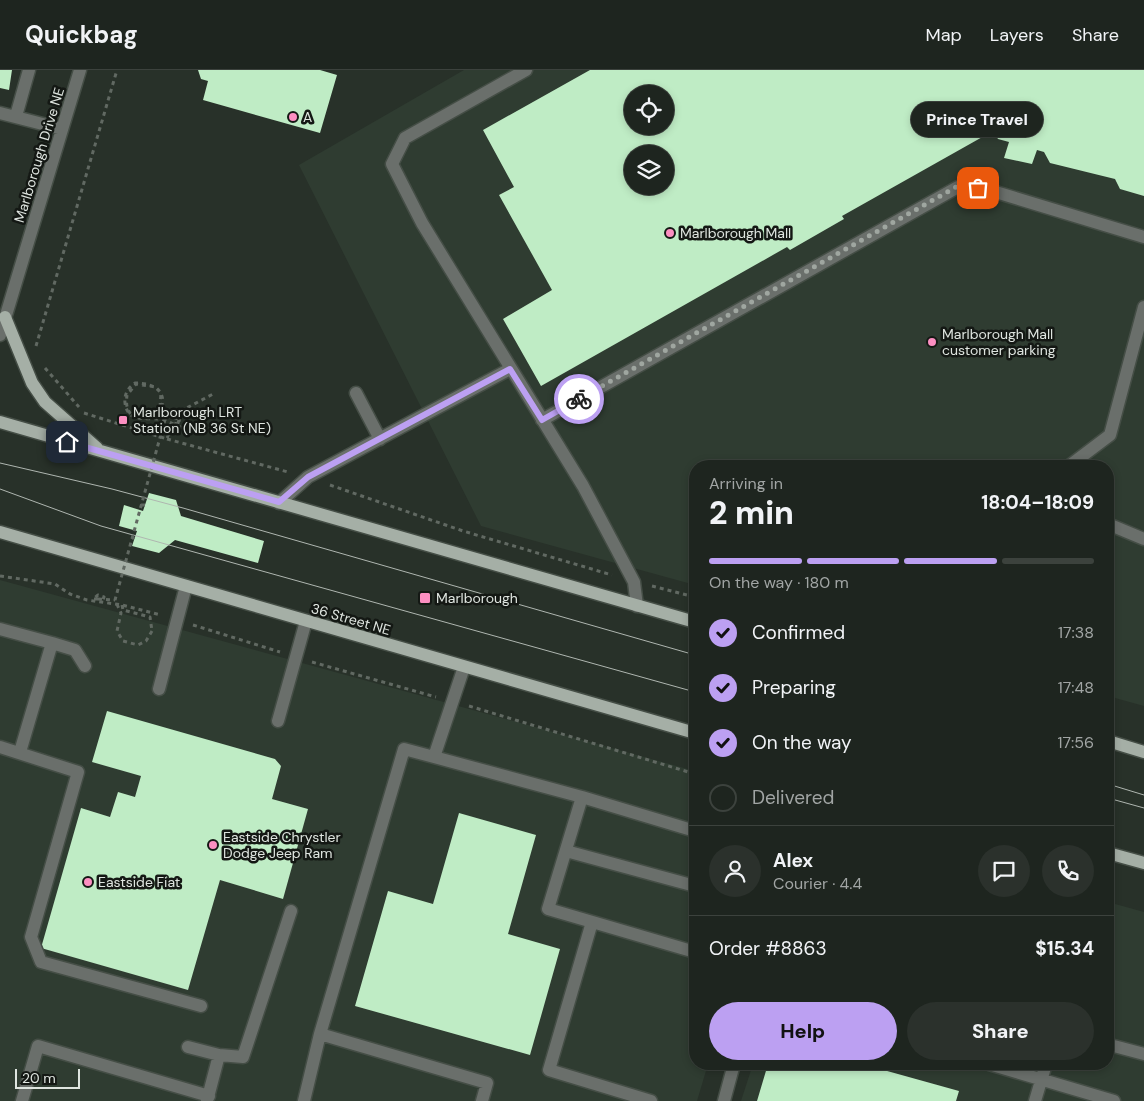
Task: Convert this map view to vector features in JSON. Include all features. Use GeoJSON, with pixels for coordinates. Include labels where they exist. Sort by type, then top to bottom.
{"type":"FeatureCollection","features":[{"type":"Feature","properties":{"kind":"main road"},"geometry":{"type":"LineString","coordinates":[[5,317],[32,383],[45,402],[101,451]]}},
{"type":"Feature","properties":{"kind":"main road"},"geometry":{"type":"LineString","coordinates":[[0,422],[689,620]]}},
{"type":"Feature","properties":{"kind":"main road","name":"36 Street NE"},"geometry":{"type":"LineString","coordinates":[[0,532],[689,731]]}},
{"type":"Feature","properties":{"kind":"main road"},"geometry":{"type":"LineString","coordinates":[[1114,743],[1144,752]]}},
{"type":"Feature","properties":{"kind":"main road"},"geometry":{"type":"LineString","coordinates":[[1114,854],[1144,863]]}},
{"type":"Feature","properties":{"kind":"street"},"geometry":{"type":"LineString","coordinates":[[16,116],[29,70]]}},
{"type":"Feature","properties":{"kind":"street","name":"Marlborough Drive NE"},"geometry":{"type":"LineString","coordinates":[[0,335],[80,70]]}},
{"type":"Feature","properties":{"kind":"street"},"geometry":{"type":"LineString","coordinates":[[526,70],[405,138],[392,164],[422,223],[583,486],[634,582],[637,606]]}},
{"type":"Feature","properties":{"kind":"street"},"geometry":{"type":"LineString","coordinates":[[0,113],[62,129]]}},
{"type":"Feature","properties":{"kind":"street"},"geometry":{"type":"LineString","coordinates":[[542,420],[958,186],[984,189],[1144,237]]}},
{"type":"Feature","properties":{"kind":"street"},"geometry":{"type":"LineString","coordinates":[[1077,460],[1110,435],[1144,307]]}},
{"type":"Feature","properties":{"kind":"street"},"geometry":{"type":"LineString","coordinates":[[279,502],[308,477],[510,369]]}},
{"type":"Feature","properties":{"kind":"street"},"geometry":{"type":"LineString","coordinates":[[356,393],[380,439]]}},
{"type":"Feature","properties":{"kind":"street"},"geometry":{"type":"LineString","coordinates":[[1114,526],[1144,539]]}},
{"type":"Feature","properties":{"kind":"street"},"geometry":{"type":"LineString","coordinates":[[159,689],[186,586]]}},
{"type":"Feature","properties":{"kind":"street"},"geometry":{"type":"LineString","coordinates":[[278,721],[306,621]]}},
{"type":"Feature","properties":{"kind":"street"},"geometry":{"type":"LineString","coordinates":[[0,629],[76,650],[85,666]]}},
{"type":"Feature","properties":{"kind":"street"},"geometry":{"type":"LineString","coordinates":[[20,752],[52,643]]}},
{"type":"Feature","properties":{"kind":"street"},"geometry":{"type":"LineString","coordinates":[[434,757],[464,667]]}},
{"type":"Feature","properties":{"kind":"street"},"geometry":{"type":"LineString","coordinates":[[0,747],[78,772],[31,937],[41,962],[201,1006]]}},
{"type":"Feature","properties":{"kind":"street"},"geometry":{"type":"LineString","coordinates":[[304,1101],[320,1034],[404,749],[689,828]]}},
{"type":"Feature","properties":{"kind":"street"},"geometry":{"type":"LineString","coordinates":[[582,797],[548,909],[689,950]]}},
{"type":"Feature","properties":{"kind":"street"},"geometry":{"type":"LineString","coordinates":[[566,851],[689,884]]}},
{"type":"Feature","properties":{"kind":"street"},"geometry":{"type":"LineString","coordinates":[[188,1047],[219,1055],[244,1057],[291,911]]}},
{"type":"Feature","properties":{"kind":"street"},"geometry":{"type":"LineString","coordinates":[[592,922],[549,1070],[651,1101]]}},
{"type":"Feature","properties":{"kind":"street"},"geometry":{"type":"LineString","coordinates":[[320,1034],[486,1083],[482,1101]]}},
{"type":"Feature","properties":{"kind":"street"},"geometry":{"type":"LineString","coordinates":[[22,1101],[38,1046],[208,1098],[219,1055]]}},
{"type":"Feature","properties":{"kind":"street"},"geometry":{"type":"LineString","coordinates":[[1114,1046],[1144,1054]]}},
{"type":"Feature","properties":{"kind":"street"},"geometry":{"type":"LineString","coordinates":[[724,1101],[732,1070]]}},
{"type":"Feature","properties":{"kind":"street"},"geometry":{"type":"LineString","coordinates":[[1010,1070],[1114,1101]]}},
{"type":"Feature","properties":{"kind":"street"},"geometry":{"type":"LineString","coordinates":[[1035,1101],[1044,1070]]}},
{"type":"Feature","properties":{"kind":"path"},"geometry":{"type":"LineString","coordinates":[[34,352],[117,70]]}},
{"type":"Feature","properties":{"kind":"path"},"geometry":{"type":"LineString","coordinates":[[44,366],[84,413],[167,439],[308,477],[463,531],[634,582],[689,596]]}},
{"type":"Feature","properties":{"kind":"path"},"geometry":{"type":"LineString","coordinates":[[166,416],[160,407],[161,393],[156,387],[136,384],[131,388],[126,402],[130,414],[144,418],[155,415],[161,408],[163,400],[162,393],[157,386],[136,383],[130,387],[126,394],[125,402],[130,415],[138,418],[160,419],[172,422],[175,426],[189,431],[191,423],[178,420],[177,426],[189,430],[191,423],[166,416]]}},
{"type":"Feature","properties":{"kind":"path"},"geometry":{"type":"LineString","coordinates":[[175,426],[179,412],[215,392]]}},
{"type":"Feature","properties":{"kind":"path"},"geometry":{"type":"LineString","coordinates":[[122,605],[124,610],[150,617],[152,632],[146,642],[138,646],[123,641],[117,631],[121,613],[114,600],[143,505],[166,416]]}},
{"type":"Feature","properties":{"kind":"path"},"geometry":{"type":"LineString","coordinates":[[167,439],[172,422]]}},
{"type":"Feature","properties":{"kind":"path"},"geometry":{"type":"LineString","coordinates":[[0,576],[55,584],[70,594],[102,603],[122,605],[176,620],[689,772]]}},
{"type":"Feature","properties":{"kind":"path"},"geometry":{"type":"LineString","coordinates":[[102,603],[104,597],[94,596],[93,599],[98,599],[106,600],[114,600]]}},
{"type":"Feature","properties":{"kind":"shaded area"},"geometry":{"type":"Polygon","coordinates":[[[464,70],[1144,70],[1144,706],[1114,698],[1114,460],[689,460],[689,583],[481,526],[299,165],[464,70]]]}},
{"type":"Feature","properties":{"kind":"shaded area"},"geometry":{"type":"Polygon","coordinates":[[[0,580],[689,769],[689,1070],[706,1070],[697,1101],[0,1101],[0,580]]]}},
{"type":"Feature","properties":{"kind":"shaded area"},"geometry":{"type":"Polygon","coordinates":[[[1114,904],[1144,912],[1144,1101],[741,1101],[751,1070],[1114,1070],[1114,904]]]}},
{"type":"Feature","properties":{"kind":"building"},"geometry":{"type":"Polygon","coordinates":[[[0,70],[12,70],[9,90],[0,88],[0,70]]]}},
{"type":"Feature","properties":{"kind":"building","name":"A"},"geometry":{"type":"Polygon","coordinates":[[[198,70],[320,70],[337,75],[320,133],[203,100],[208,81],[201,79],[198,70]]]}},
{"type":"Feature","properties":{"kind":"building","name":"Marlborough Mall"},"geometry":{"type":"Polygon","coordinates":[[[590,70],[1144,70],[1144,196],[1120,189],[1115,179],[1050,163],[1044,152],[1037,150],[1032,164],[1004,158],[1009,142],[998,139],[993,131],[842,216],[844,219],[790,250],[787,247],[541,386],[503,319],[552,290],[499,195],[514,187],[483,130],[590,70]]]}},
{"type":"Feature","properties":{"kind":"building"},"geometry":{"type":"Polygon","coordinates":[[[149,493],[176,500],[181,516],[264,541],[258,563],[175,540],[159,553],[132,546],[137,531],[119,526],[124,505],[143,511],[149,493]]]}},
{"type":"Feature","properties":{"kind":"building","name":"Eastside Chrystler Dodge Jeep Ram"},"geometry":{"type":"Polygon","coordinates":[[[107,711],[275,759],[281,766],[272,799],[308,809],[283,899],[220,880],[188,990],[41,948],[81,808],[110,817],[118,792],[135,797],[141,776],[92,762],[107,711]]]}},
{"type":"Feature","properties":{"kind":"building"},"geometry":{"type":"Polygon","coordinates":[[[459,813],[536,835],[508,934],[560,949],[530,1055],[355,1006],[388,891],[433,904],[459,813]]]}},
{"type":"Feature","properties":{"kind":"building"},"geometry":{"type":"Polygon","coordinates":[[[766,1070],[884,1070],[959,1091],[956,1101],[757,1101],[766,1070]]]}},
{"type":"Feature","properties":{"kind":"tram line"},"geometry":{"type":"LineString","coordinates":[[0,463],[183,508],[689,653]]}},
{"type":"Feature","properties":{"kind":"tram line"},"geometry":{"type":"LineString","coordinates":[[0,489],[101,526],[689,690]]}},
{"type":"Feature","properties":{"kind":"tram line"},"geometry":{"type":"LineString","coordinates":[[1114,786],[1144,795]]}},
{"type":"Feature","properties":{"kind":"tram line"},"geometry":{"type":"LineString","coordinates":[[1114,800],[1144,808]]}},
{"type":"Feature","properties":{"kind":"way so far"},"geometry":{"type":"LineString","coordinates":[[579,399],[958,186],[978,188]]}},
{"type":"Feature","properties":{"kind":"place","name":"A"},"geometry":{"type":"Point","coordinates":[293,117]}},
{"type":"Feature","properties":{"kind":"place","name":"Prince Travel"},"geometry":{"type":"Point","coordinates":[978,188]}},
{"type":"Feature","properties":{"kind":"place","name":"Marlborough Mall"},"geometry":{"type":"Point","coordinates":[670,233]}},
{"type":"Feature","properties":{"kind":"place","name":"Marlborough Mall customer parking"},"geometry":{"type":"Point","coordinates":[932,342]}},
{"type":"Feature","properties":{"kind":"place","name":"Marlborough LRT Station (NB 36 St NE)"},"geometry":{"type":"Point","coordinates":[123,420]}},
{"type":"Feature","properties":{"kind":"place","name":"Marlborough"},"geometry":{"type":"Point","coordinates":[425,598]}},
{"type":"Feature","properties":{"kind":"place","name":"Eastside Chrystler Dodge Jeep Ram"},"geometry":{"type":"Point","coordinates":[213,845]}},
{"type":"Feature","properties":{"kind":"place","name":"Eastside Fiat"},"geometry":{"type":"Point","coordinates":[88,882]}},
{"type":"Feature","properties":{"kind":"route"},"geometry":{"type":"LineString","coordinates":[[67,442],[279,502],[308,477],[510,369],[542,420],[579,399]]}}]}
